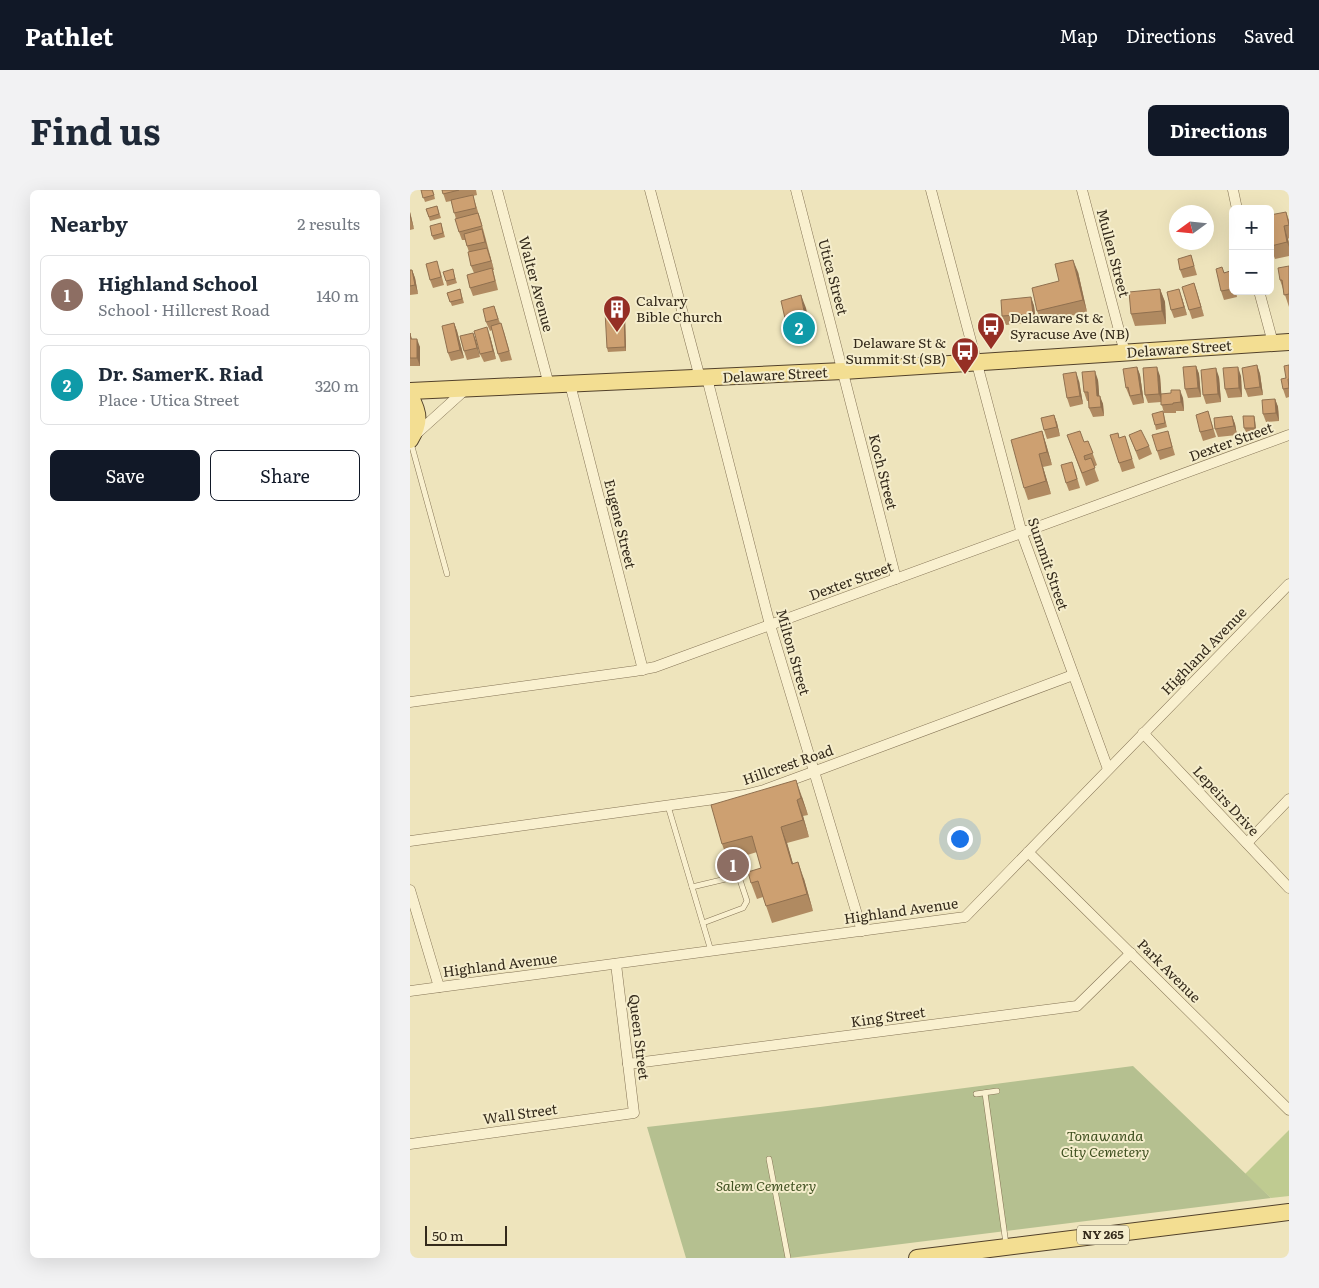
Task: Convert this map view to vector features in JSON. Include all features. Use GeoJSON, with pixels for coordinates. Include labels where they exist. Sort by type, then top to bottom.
{"type":"FeatureCollection","features":[{"type":"Feature","properties":{"kind":"main road","name":"Delaware Street"},"geometry":{"type":"LineString","coordinates":[[410,390],[843,371],[1281,343]]}},
{"type":"Feature","properties":{"kind":"main road"},"geometry":{"type":"LineString","coordinates":[[410,396],[418,418],[416,429],[410,440]]}},
{"type":"Feature","properties":{"kind":"main road","name":"NY 265"},"geometry":{"type":"LineString","coordinates":[[929,1257],[1289,1212]]}},
{"type":"Feature","properties":{"kind":"street","name":"Walter Avenue"},"geometry":{"type":"LineString","coordinates":[[497,190],[549,385]]}},
{"type":"Feature","properties":{"kind":"street","name":"Milton Street"},"geometry":{"type":"LineString","coordinates":[[650,190],[770,625],[862,931]]}},
{"type":"Feature","properties":{"kind":"street","name":"Utica Street"},"geometry":{"type":"LineString","coordinates":[[796,190],[843,371]]}},
{"type":"Feature","properties":{"kind":"street","name":"Summit Street"},"geometry":{"type":"LineString","coordinates":[[931,190],[1022,534],[1108,769]]}},
{"type":"Feature","properties":{"kind":"street","name":"Mullen Street"},"geometry":{"type":"LineString","coordinates":[[1082,190],[1125,353]]}},
{"type":"Feature","properties":{"kind":"street"},"geometry":{"type":"LineString","coordinates":[[1233,190],[1237,205]]}},
{"type":"Feature","properties":{"kind":"street"},"geometry":{"type":"LineString","coordinates":[[1261,295],[1281,343]]}},
{"type":"Feature","properties":{"kind":"street","name":"Koch Street"},"geometry":{"type":"LineString","coordinates":[[843,371],[896,579]]}},
{"type":"Feature","properties":{"kind":"street","name":"Eugene Street"},"geometry":{"type":"LineString","coordinates":[[570,384],[643,670]]}},
{"type":"Feature","properties":{"kind":"street"},"geometry":{"type":"LineString","coordinates":[[410,440],[466,389]]}},
{"type":"Feature","properties":{"kind":"street","name":"Dexter Street"},"geometry":{"type":"LineString","coordinates":[[410,702],[655,667],[1289,436]]}},
{"type":"Feature","properties":{"kind":"street","name":"Highland Avenue"},"geometry":{"type":"LineString","coordinates":[[410,991],[965,917],[1289,584]]}},
{"type":"Feature","properties":{"kind":"street","name":"Hillcrest Road"},"geometry":{"type":"LineString","coordinates":[[410,840],[744,795],[764,790],[1073,675]]}},
{"type":"Feature","properties":{"kind":"street","name":"Lepeirs Drive"},"geometry":{"type":"LineString","coordinates":[[1143,733],[1289,888]]}},
{"type":"Feature","properties":{"kind":"street"},"geometry":{"type":"LineString","coordinates":[[1246,843],[1289,799]]}},
{"type":"Feature","properties":{"kind":"street","name":"Park Avenue"},"geometry":{"type":"LineString","coordinates":[[1028,852],[1289,1110]]}},
{"type":"Feature","properties":{"kind":"street"},"geometry":{"type":"LineString","coordinates":[[410,890],[439,987]]}},
{"type":"Feature","properties":{"kind":"street","name":"King Street"},"geometry":{"type":"LineString","coordinates":[[628,1064],[1077,1006],[1132,953]]}},
{"type":"Feature","properties":{"kind":"street","name":"Queen Street"},"geometry":{"type":"LineString","coordinates":[[616,964],[634,1113]]}},
{"type":"Feature","properties":{"kind":"street","name":"Wall Street"},"geometry":{"type":"LineString","coordinates":[[410,1144],[634,1113]]}},
{"type":"Feature","properties":{"kind":"lane"},"geometry":{"type":"LineString","coordinates":[[410,440],[447,574]]}},
{"type":"Feature","properties":{"kind":"lane"},"geometry":{"type":"LineString","coordinates":[[668,806],[711,951]]}},
{"type":"Feature","properties":{"kind":"lane"},"geometry":{"type":"LineString","coordinates":[[692,887],[734,877],[740,880],[747,901],[743,908],[703,923]]}},
{"type":"Feature","properties":{"kind":"lane"},"geometry":{"type":"LineString","coordinates":[[976,1094],[997,1091]]}},
{"type":"Feature","properties":{"kind":"lane"},"geometry":{"type":"LineString","coordinates":[[985,1092],[1006,1247]]}},
{"type":"Feature","properties":{"kind":"lane"},"geometry":{"type":"LineString","coordinates":[[769,1159],[788,1258]]}},
{"type":"Feature","properties":{"kind":"green space","name":"Tonawanda City Cemetery"},"geometry":{"type":"Polygon","coordinates":[[[1133,1066],[1271,1198],[790,1258],[686,1258],[647,1127],[820,1107],[1133,1066]]]}},
{"type":"Feature","properties":{"kind":"green space"},"geometry":{"type":"Polygon","coordinates":[[[1289,1130],[1289,1196],[1271,1198],[1245,1174],[1289,1130]]]}},
{"type":"Feature","properties":{"kind":"building"},"geometry":{"type":"Polygon","coordinates":[[[421,190],[432,190],[434,195],[423,198],[421,190]]]}},
{"type":"Feature","properties":{"kind":"building"},"geometry":{"type":"Polygon","coordinates":[[[442,190],[459,190],[443,194],[442,190]]]}},
{"type":"Feature","properties":{"kind":"building"},"geometry":{"type":"Polygon","coordinates":[[[473,195],[476,208],[454,213],[451,200],[473,195]]]}},
{"type":"Feature","properties":{"kind":"building"},"geometry":{"type":"Polygon","coordinates":[[[437,206],[439,214],[429,217],[426,209],[437,206]]]}},
{"type":"Feature","properties":{"kind":"building"},"geometry":{"type":"Polygon","coordinates":[[[1286,212],[1289,225],[1284,226],[1287,242],[1274,245],[1274,214],[1286,212]]]}},
{"type":"Feature","properties":{"kind":"building"},"geometry":{"type":"Polygon","coordinates":[[[478,213],[482,226],[459,232],[455,219],[478,213]]]}},
{"type":"Feature","properties":{"kind":"building"},"geometry":{"type":"Polygon","coordinates":[[[441,223],[443,233],[432,236],[430,226],[441,223]]]}},
{"type":"Feature","properties":{"kind":"building"},"geometry":{"type":"Polygon","coordinates":[[[482,229],[485,242],[467,246],[464,234],[482,229]]]}},
{"type":"Feature","properties":{"kind":"building"},"geometry":{"type":"Polygon","coordinates":[[[487,248],[491,261],[471,266],[468,252],[487,248]]]}},
{"type":"Feature","properties":{"kind":"building"},"geometry":{"type":"Polygon","coordinates":[[[1191,255],[1194,266],[1180,270],[1178,259],[1191,255]]]}},
{"type":"Feature","properties":{"kind":"building"},"geometry":{"type":"Polygon","coordinates":[[[1073,260],[1083,300],[1037,311],[1032,288],[1059,281],[1055,264],[1073,260]]]}},
{"type":"Feature","properties":{"kind":"building"},"geometry":{"type":"Polygon","coordinates":[[[437,261],[441,277],[430,280],[426,264],[437,261]]]}},
{"type":"Feature","properties":{"kind":"building"},"geometry":{"type":"Polygon","coordinates":[[[1289,266],[1289,294],[1284,295],[1278,268],[1289,266]]]}},
{"type":"Feature","properties":{"kind":"building"},"geometry":{"type":"Polygon","coordinates":[[[1222,267],[1224,273],[1229,271],[1229,290],[1221,291],[1216,269],[1222,267]]]}},
{"type":"Feature","properties":{"kind":"building"},"geometry":{"type":"Polygon","coordinates":[[[492,268],[495,281],[470,288],[467,275],[492,268]]]}},
{"type":"Feature","properties":{"kind":"building"},"geometry":{"type":"Polygon","coordinates":[[[453,269],[455,279],[446,281],[443,272],[453,269]]]}},
{"type":"Feature","properties":{"kind":"building"},"geometry":{"type":"Polygon","coordinates":[[[410,270],[412,270],[415,285],[410,286],[410,270]]]}},
{"type":"Feature","properties":{"kind":"building"},"geometry":{"type":"Polygon","coordinates":[[[1194,283],[1201,307],[1189,310],[1182,287],[1194,283]]]}},
{"type":"Feature","properties":{"kind":"building"},"geometry":{"type":"Polygon","coordinates":[[[460,289],[462,299],[450,302],[447,293],[460,289]]]}},
{"type":"Feature","properties":{"kind":"building"},"geometry":{"type":"Polygon","coordinates":[[[1160,289],[1162,311],[1131,314],[1129,292],[1160,289]]]}},
{"type":"Feature","properties":{"kind":"building"},"geometry":{"type":"Polygon","coordinates":[[[1179,289],[1184,307],[1171,310],[1167,292],[1179,289]]]}},
{"type":"Feature","properties":{"kind":"building"},"geometry":{"type":"Polygon","coordinates":[[[801,295],[806,322],[787,327],[781,301],[801,295]]]}},
{"type":"Feature","properties":{"kind":"building"},"geometry":{"type":"Polygon","coordinates":[[[1031,297],[1033,314],[1002,316],[1001,300],[1031,297]]]}},
{"type":"Feature","properties":{"kind":"building"},"geometry":{"type":"Polygon","coordinates":[[[494,306],[498,319],[486,322],[483,309],[494,306]]]}},
{"type":"Feature","properties":{"kind":"building","name":"Calvary Bible Church"},"geometry":{"type":"Polygon","coordinates":[[[605,311],[624,311],[625,347],[607,348],[605,311]]]}},
{"type":"Feature","properties":{"kind":"building"},"geometry":{"type":"Polygon","coordinates":[[[454,323],[460,350],[448,353],[442,326],[454,323]]]}},
{"type":"Feature","properties":{"kind":"building"},"geometry":{"type":"Polygon","coordinates":[[[501,323],[509,351],[498,354],[491,326],[501,323]]]}},
{"type":"Feature","properties":{"kind":"building"},"geometry":{"type":"Polygon","coordinates":[[[487,327],[493,351],[480,354],[474,331],[487,327]]]}},
{"type":"Feature","properties":{"kind":"building"},"geometry":{"type":"Polygon","coordinates":[[[410,333],[411,339],[417,339],[417,358],[410,358],[410,333]]]}},
{"type":"Feature","properties":{"kind":"building"},"geometry":{"type":"Polygon","coordinates":[[[473,333],[477,348],[464,351],[460,336],[473,333]]]}},
{"type":"Feature","properties":{"kind":"building"},"geometry":{"type":"Polygon","coordinates":[[[1257,365],[1260,387],[1245,389],[1242,368],[1257,365]]]}},
{"type":"Feature","properties":{"kind":"building"},"geometry":{"type":"Polygon","coordinates":[[[1289,365],[1289,388],[1283,389],[1281,379],[1286,378],[1284,366],[1289,365]]]}},
{"type":"Feature","properties":{"kind":"building"},"geometry":{"type":"Polygon","coordinates":[[[1196,366],[1198,388],[1185,389],[1183,367],[1196,366]]]}},
{"type":"Feature","properties":{"kind":"building"},"geometry":{"type":"Polygon","coordinates":[[[1137,367],[1141,394],[1130,396],[1128,387],[1126,388],[1123,369],[1137,367]]]}},
{"type":"Feature","properties":{"kind":"building"},"geometry":{"type":"Polygon","coordinates":[[[1157,367],[1159,394],[1145,395],[1143,368],[1157,367]]]}},
{"type":"Feature","properties":{"kind":"building"},"geometry":{"type":"Polygon","coordinates":[[[1238,367],[1239,388],[1225,389],[1223,368],[1238,367]]]}},
{"type":"Feature","properties":{"kind":"building"},"geometry":{"type":"Polygon","coordinates":[[[1216,368],[1218,394],[1203,395],[1201,370],[1216,368]]]}},
{"type":"Feature","properties":{"kind":"building"},"geometry":{"type":"Polygon","coordinates":[[[1095,371],[1097,396],[1100,396],[1101,407],[1089,408],[1088,392],[1084,392],[1082,372],[1095,371]]]}},
{"type":"Feature","properties":{"kind":"building"},"geometry":{"type":"Polygon","coordinates":[[[1076,372],[1080,396],[1067,398],[1063,374],[1076,372]]]}},
{"type":"Feature","properties":{"kind":"building"},"geometry":{"type":"Polygon","coordinates":[[[1171,390],[1180,390],[1181,402],[1161,405],[1161,394],[1171,393],[1171,390]]]}},
{"type":"Feature","properties":{"kind":"building"},"geometry":{"type":"Polygon","coordinates":[[[1275,399],[1276,413],[1263,414],[1262,400],[1275,399]]]}},
{"type":"Feature","properties":{"kind":"building"},"geometry":{"type":"Polygon","coordinates":[[[1163,411],[1165,423],[1155,425],[1152,414],[1163,411]]]}},
{"type":"Feature","properties":{"kind":"building"},"geometry":{"type":"Polygon","coordinates":[[[1208,411],[1213,429],[1200,432],[1196,415],[1208,411]]]}},
{"type":"Feature","properties":{"kind":"building"},"geometry":{"type":"Polygon","coordinates":[[[1054,415],[1057,427],[1044,430],[1041,418],[1054,415]]]}},
{"type":"Feature","properties":{"kind":"building"},"geometry":{"type":"Polygon","coordinates":[[[1232,416],[1234,426],[1215,429],[1214,418],[1232,416]]]}},
{"type":"Feature","properties":{"kind":"building"},"geometry":{"type":"Polygon","coordinates":[[[1243,416],[1254,416],[1255,428],[1244,428],[1243,416]]]}},
{"type":"Feature","properties":{"kind":"building"},"geometry":{"type":"Polygon","coordinates":[[[1141,430],[1149,446],[1136,451],[1129,435],[1141,430]]]}},
{"type":"Feature","properties":{"kind":"building"},"geometry":{"type":"Polygon","coordinates":[[[1042,431],[1047,452],[1039,454],[1046,481],[1024,488],[1011,440],[1042,431]]]}},
{"type":"Feature","properties":{"kind":"building"},"geometry":{"type":"Polygon","coordinates":[[[1080,431],[1084,442],[1088,441],[1093,453],[1084,456],[1085,460],[1091,458],[1095,468],[1082,473],[1067,435],[1080,431]]]}},
{"type":"Feature","properties":{"kind":"building"},"geometry":{"type":"Polygon","coordinates":[[[1168,431],[1172,447],[1157,451],[1152,435],[1168,431]]]}},
{"type":"Feature","properties":{"kind":"building"},"geometry":{"type":"Polygon","coordinates":[[[1118,433],[1119,438],[1125,436],[1132,459],[1119,463],[1110,435],[1118,433]]]}},
{"type":"Feature","properties":{"kind":"building"},"geometry":{"type":"Polygon","coordinates":[[[1072,462],[1077,479],[1066,483],[1061,465],[1072,462]]]}},
{"type":"Feature","properties":{"kind":"building"},"geometry":{"type":"Polygon","coordinates":[[[796,780],[801,798],[797,800],[803,820],[781,827],[792,864],[798,862],[807,894],[766,906],[758,881],[751,883],[748,872],[761,868],[752,836],[722,844],[711,805],[796,780]]]}},
{"type":"Feature","properties":{"kind":"place","name":"Dr. SamerK. Riad"},"geometry":{"type":"Point","coordinates":[799,328]}},
{"type":"Feature","properties":{"kind":"place","name":"Calvary Bible Church"},"geometry":{"type":"Point","coordinates":[617,333]}},
{"type":"Feature","properties":{"kind":"place","name":"Delaware St & Syracuse Ave (NB)"},"geometry":{"type":"Point","coordinates":[991,350]}},
{"type":"Feature","properties":{"kind":"place","name":"Delaware St & Summit St (SB)"},"geometry":{"type":"Point","coordinates":[965,375]}},
{"type":"Feature","properties":{"kind":"place","name":"Highland School"},"geometry":{"type":"Point","coordinates":[733,865]}},
{"type":"Feature","properties":{"kind":"park label","name":"Salem Cemetery"},"geometry":{"type":"Point","coordinates":[766,1186]}}]}
